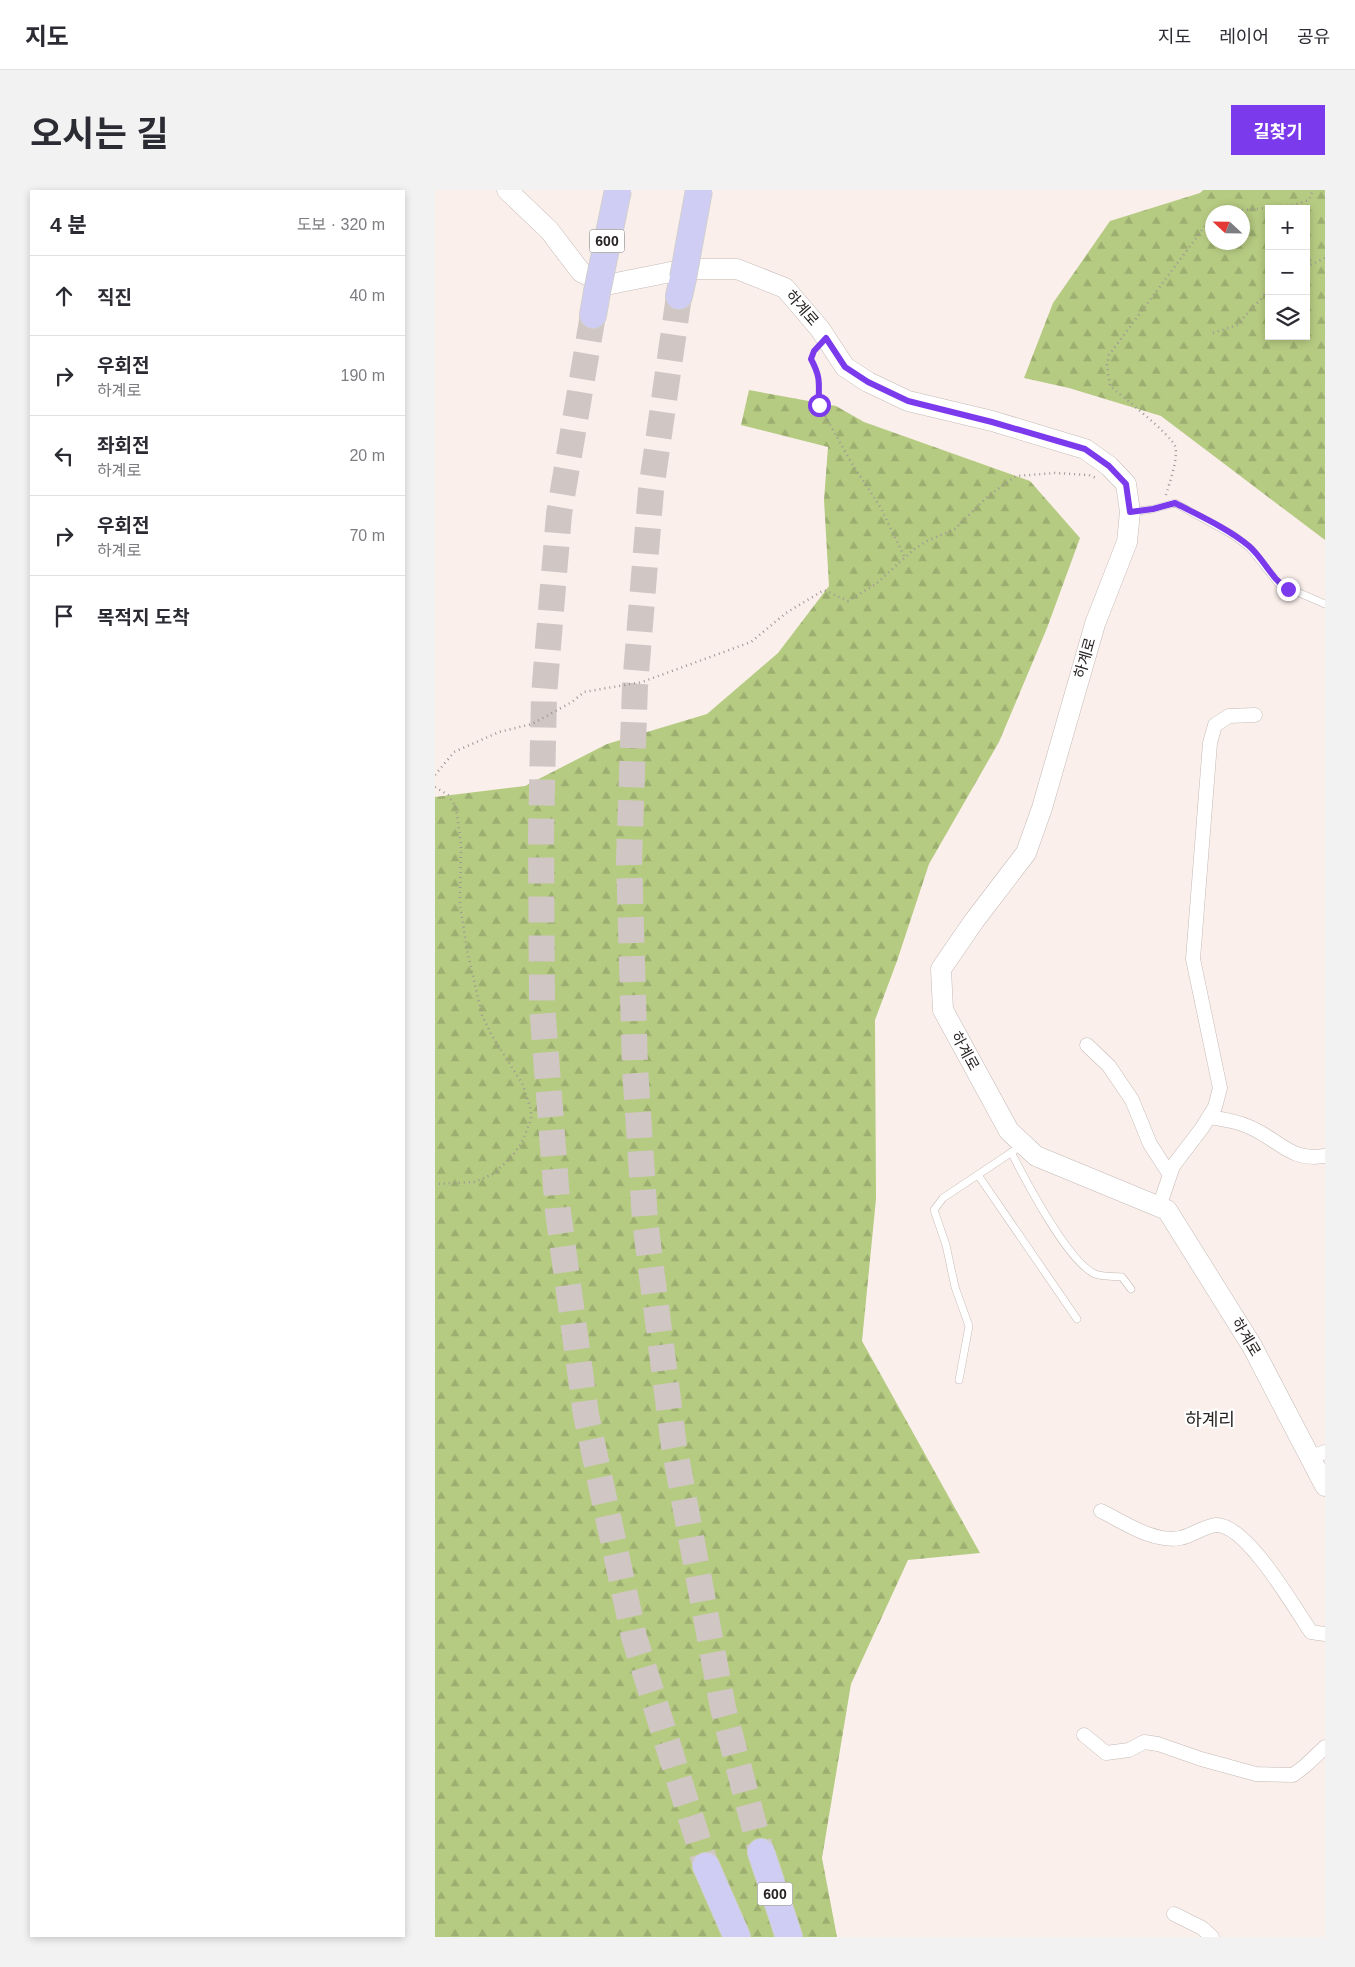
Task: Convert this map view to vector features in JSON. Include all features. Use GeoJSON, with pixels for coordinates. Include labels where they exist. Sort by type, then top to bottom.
{"type":"FeatureCollection","features":[{"type":"Feature","properties":{"kind":"highway","name":"600"},"geometry":{"type":"LineString","coordinates":[[595,303],[618,190]]}},
{"type":"Feature","properties":{"kind":"highway"},"geometry":{"type":"LineString","coordinates":[[681,287],[699,190]]}},
{"type":"Feature","properties":{"kind":"highway","name":"600"},"geometry":{"type":"LineString","coordinates":[[761,1852],[789,1937]]}},
{"type":"Feature","properties":{"kind":"highway"},"geometry":{"type":"LineString","coordinates":[[706,1866],[737,1937]]}},
{"type":"Feature","properties":{"kind":"street","name":"하계로"},"geometry":{"type":"LineString","coordinates":[[507,190],[549,230],[581,272],[607,285],[685,269],[737,269],[785,288],[826,338],[845,367],[868,382],[908,401],[992,422],[1085,449],[1109,466],[1126,484],[1130,512],[1127,542],[1095,624],[1042,808],[1026,853],[974,921],[941,969],[943,1010],[1017,1148],[1167,1210],[1317,1455],[1325,1486]]}},
{"type":"Feature","properties":{"kind":"street"},"geometry":{"type":"LineString","coordinates":[[1159,1207],[1173,1166],[1215,1107],[1220,1088],[1193,959],[1210,744],[1215,725],[1229,716],[1255,715]]}},
{"type":"Feature","properties":{"kind":"street"},"geometry":{"type":"LineString","coordinates":[[1087,1045],[1109,1066],[1132,1100],[1150,1144],[1170,1175]]}},
{"type":"Feature","properties":{"kind":"street"},"geometry":{"type":"LineString","coordinates":[[1209,1116],[1246,1125],[1265,1134],[1296,1156],[1308,1158],[1325,1156]]}},
{"type":"Feature","properties":{"kind":"street"},"geometry":{"type":"LineString","coordinates":[[1101,1511],[1152,1536],[1179,1538],[1217,1525],[1233,1531],[1259,1555],[1311,1632],[1325,1634]]}},
{"type":"Feature","properties":{"kind":"street"},"geometry":{"type":"LineString","coordinates":[[1084,1735],[1106,1753],[1129,1750],[1144,1742],[1256,1774],[1293,1775],[1325,1747]]}},
{"type":"Feature","properties":{"kind":"street"},"geometry":{"type":"LineString","coordinates":[[1174,1914],[1202,1928],[1212,1937]]}},
{"type":"Feature","properties":{"kind":"lane"},"geometry":{"type":"LineString","coordinates":[[1130,512],[1153,509],[1175,503],[1233,535],[1250,548],[1279,584],[1325,604]]}},
{"type":"Feature","properties":{"kind":"lane"},"geometry":{"type":"LineString","coordinates":[[959,1380],[969,1326],[955,1287],[946,1245],[934,1210],[943,1198],[1017,1148],[1026,1182],[1059,1236],[1083,1266],[1097,1275],[1122,1277],[1131,1289]]}},
{"type":"Feature","properties":{"kind":"lane"},"geometry":{"type":"LineString","coordinates":[[977,1175],[1077,1319]]}},
{"type":"Feature","properties":{"kind":"path"},"geometry":{"type":"LineString","coordinates":[[1250,210],[1294,205],[1309,200],[1313,190]]}},
{"type":"Feature","properties":{"kind":"path"},"geometry":{"type":"LineString","coordinates":[[1163,505],[1175,460],[1175,446],[1167,436],[1110,386],[1107,365],[1109,355],[1205,226]]}},
{"type":"Feature","properties":{"kind":"path"},"geometry":{"type":"LineString","coordinates":[[1310,265],[1325,258]]}},
{"type":"Feature","properties":{"kind":"path"},"geometry":{"type":"LineString","coordinates":[[1213,333],[1237,325],[1265,294]]}},
{"type":"Feature","properties":{"kind":"path"},"geometry":{"type":"LineString","coordinates":[[826,338],[814,351],[811,359],[819,373],[821,386],[818,392],[819,405],[851,462],[881,508],[905,558]]}},
{"type":"Feature","properties":{"kind":"path"},"geometry":{"type":"LineString","coordinates":[[435,775],[453,752],[499,732],[532,724],[584,692],[642,682],[751,642],[786,612],[824,590],[848,601],[855,598],[876,584],[927,541],[955,530],[988,496],[1016,476],[1033,473],[1071,473],[1089,475],[1103,482]]}},
{"type":"Feature","properties":{"kind":"path"},"geometry":{"type":"LineString","coordinates":[[435,787],[448,795],[457,807],[461,846],[460,904],[467,950],[482,1015],[491,1034],[523,1085],[531,1110],[531,1120],[521,1144],[495,1173],[475,1182],[435,1184]]}},
{"type":"Feature","properties":{"kind":"green space"},"geometry":{"type":"Polygon","coordinates":[[[1203,190],[1325,190],[1325,540],[1161,416],[1069,388],[1024,378],[1053,303],[1110,221],[1200,193],[1203,190]]]}},
{"type":"Feature","properties":{"kind":"green space"},"geometry":{"type":"Polygon","coordinates":[[[749,390],[836,406],[864,422],[1030,481],[1080,538],[1047,628],[999,742],[929,864],[875,1020],[876,1199],[862,1341],[980,1553],[908,1560],[851,1684],[822,1858],[837,1937],[435,1937],[435,797],[525,786],[607,744],[707,714],[778,653],[829,586],[824,500],[828,447],[741,425],[749,390]]]}},
{"type":"Feature","properties":{"kind":"tunnel"},"geometry":{"type":"LineString","coordinates":[[679,296],[651,490],[635,686],[629,860],[635,1067],[645,1221],[674,1446],[723,1708],[761,1852]]}},
{"type":"Feature","properties":{"kind":"tunnel"},"geometry":{"type":"LineString","coordinates":[[593,315],[559,514],[544,695],[541,835],[542,1005],[558,1212],[586,1415],[634,1637],[706,1866]]}},
{"type":"Feature","properties":{"kind":"district","name":"하계리"},"geometry":{"type":"Point","coordinates":[1210,1420]}},
{"type":"Feature","properties":{"kind":"route"},"geometry":{"type":"LineString","coordinates":[[819,405],[818,392],[821,386],[819,373],[811,359],[814,351],[826,338],[845,367],[868,382],[908,401],[992,422],[1085,449],[1109,466],[1126,484],[1130,512],[1153,509],[1175,503],[1233,535],[1250,548],[1279,584],[1288,589]]}}]}
